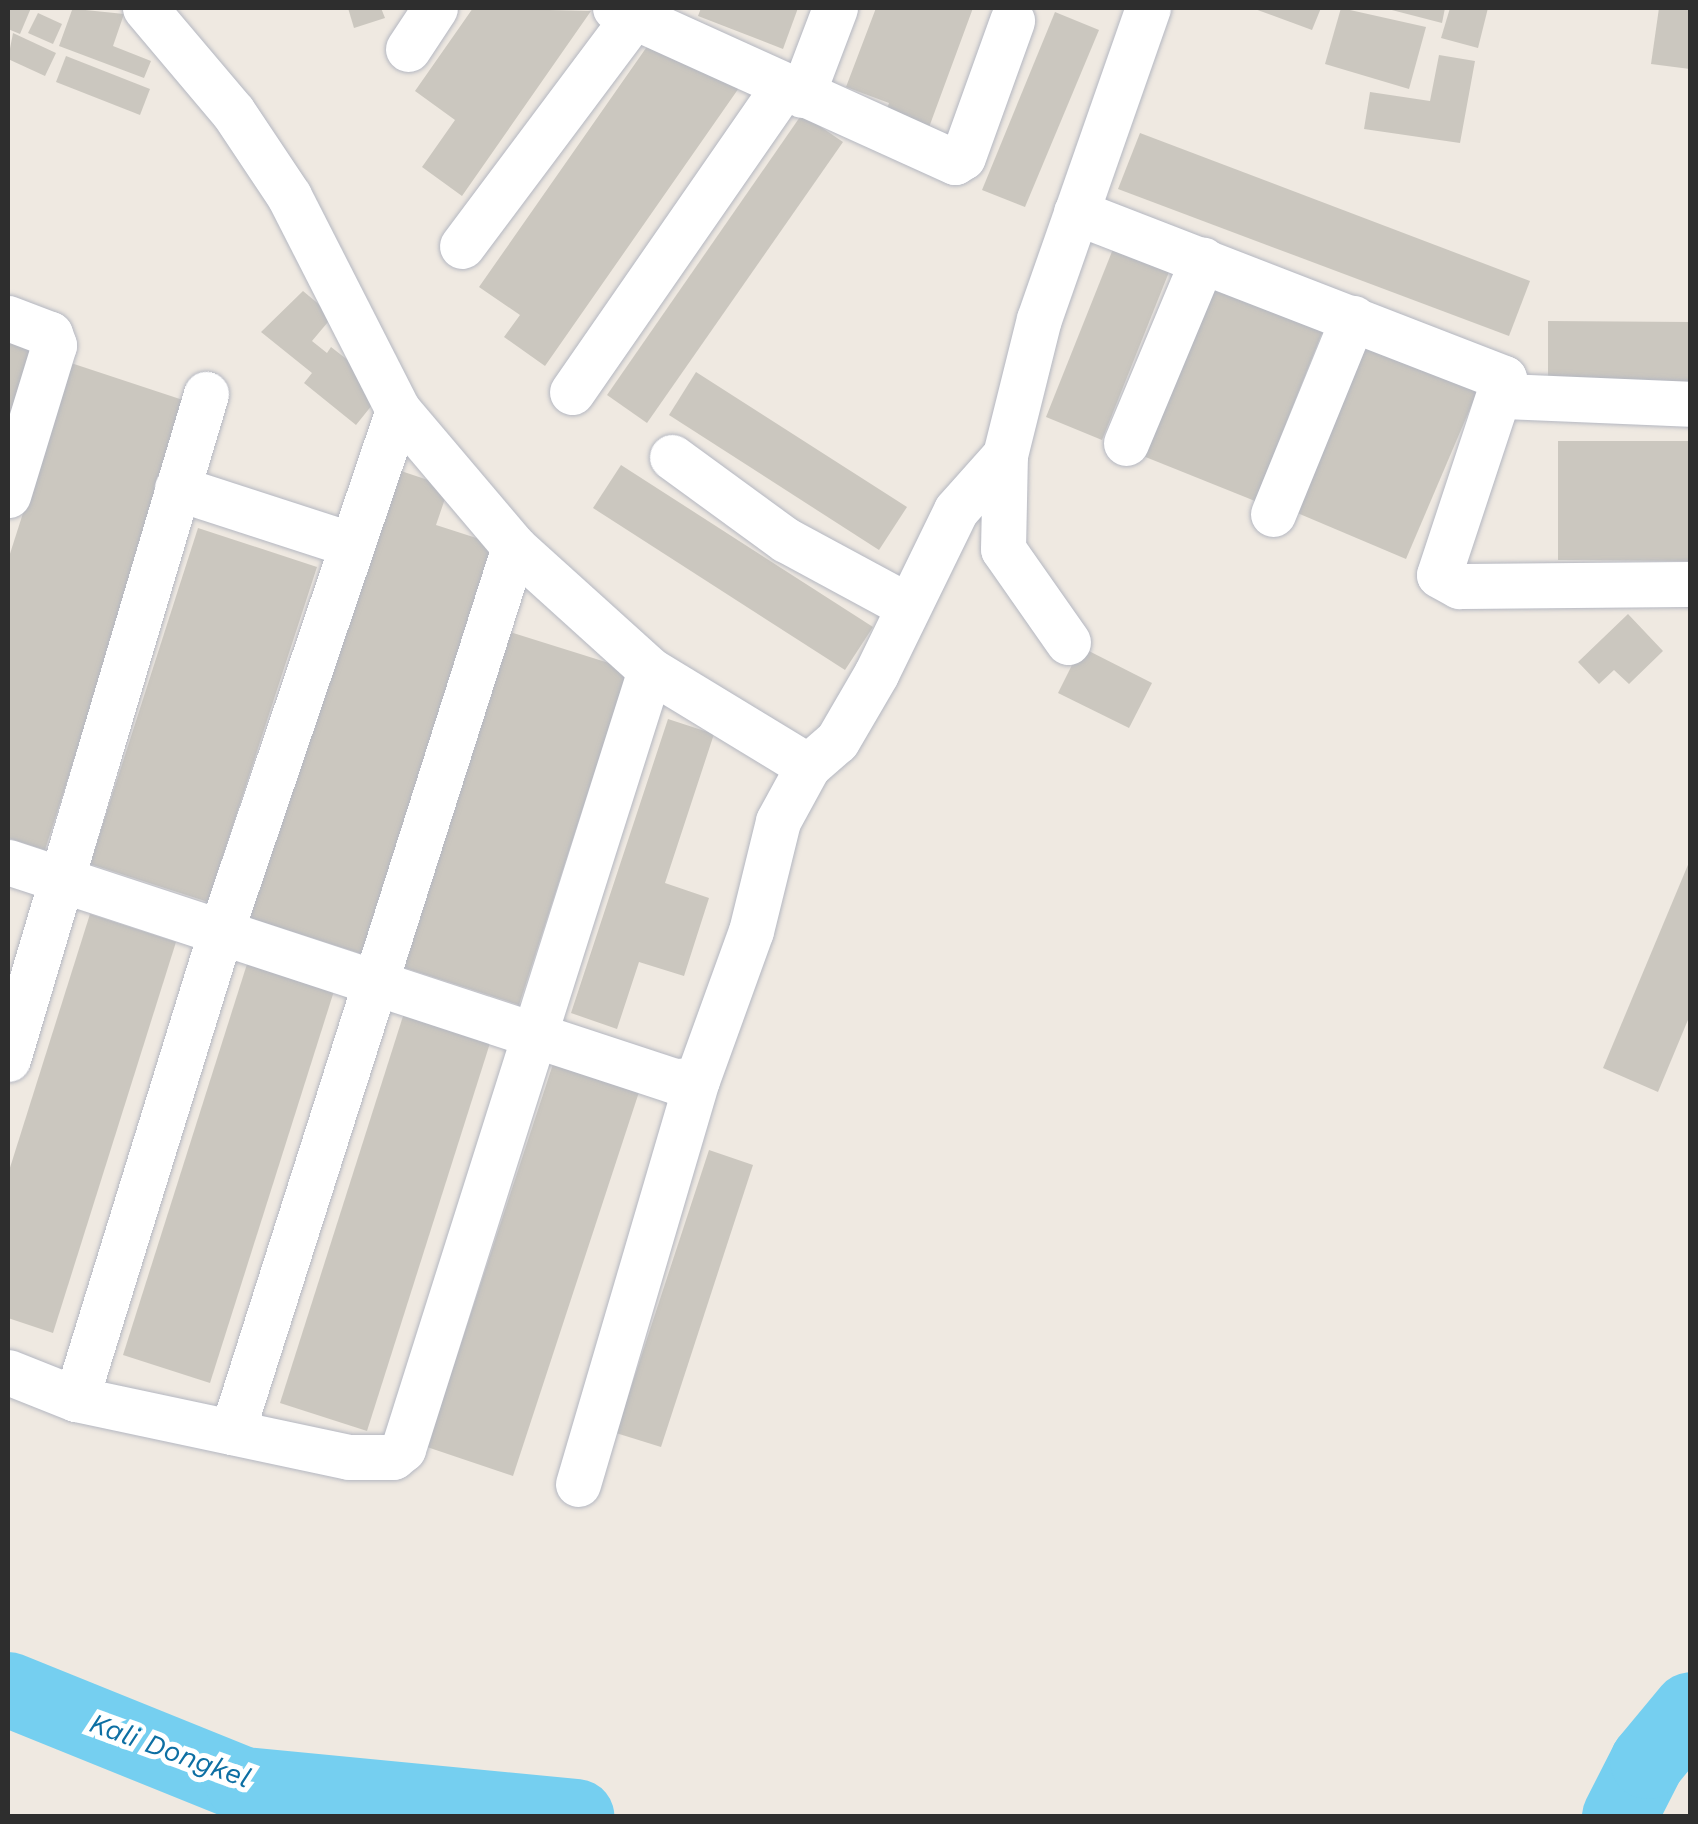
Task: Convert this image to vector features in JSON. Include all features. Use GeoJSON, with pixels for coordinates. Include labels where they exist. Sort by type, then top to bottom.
{"type":"FeatureCollection","features":[{"type":"Feature","properties":{"kind":"street"},"geometry":{"type":"LineString","coordinates":[[146,8],[222,97],[289,196],[398,410],[514,548],[650,670],[808,766]]}},
{"type":"Feature","properties":{"kind":"street"},"geometry":{"type":"LineString","coordinates":[[408,49],[435,8]]}},
{"type":"Feature","properties":{"kind":"street"},"geometry":{"type":"LineString","coordinates":[[572,392],[793,90],[835,8]]}},
{"type":"Feature","properties":{"kind":"street"},"geometry":{"type":"LineString","coordinates":[[1068,642],[1003,549],[1005,455],[1040,319],[1148,8]]}},
{"type":"Feature","properties":{"kind":"street"},"geometry":{"type":"LineString","coordinates":[[462,246],[639,14],[793,90],[954,162],[962,156],[1012,21]]}},
{"type":"Feature","properties":{"kind":"street"},"geometry":{"type":"LineString","coordinates":[[1076,212],[1504,378],[1504,396],[1439,574],[1459,586],[1690,584]]}},
{"type":"Feature","properties":{"kind":"street"},"geometry":{"type":"LineString","coordinates":[[1126,443],[1203,259]]}},
{"type":"Feature","properties":{"kind":"street"},"geometry":{"type":"LineString","coordinates":[[8,318],[50,334],[54,345],[8,495]]}},
{"type":"Feature","properties":{"kind":"street"},"geometry":{"type":"LineString","coordinates":[[1273,514],[1352,318]]}},
{"type":"Feature","properties":{"kind":"street"},"geometry":{"type":"LineString","coordinates":[[8,1059],[206,394]]}},
{"type":"Feature","properties":{"kind":"street"},"geometry":{"type":"LineString","coordinates":[[1504,396],[1690,404]]}},
{"type":"Feature","properties":{"kind":"street"},"geometry":{"type":"LineString","coordinates":[[76,1399],[221,931],[349,544],[398,410]]}},
{"type":"Feature","properties":{"kind":"street"},"geometry":{"type":"LineString","coordinates":[[578,1484],[697,1080],[751,931],[778,821],[808,766],[836,741],[956,510],[1005,455]]}},
{"type":"Feature","properties":{"kind":"street"},"geometry":{"type":"LineString","coordinates":[[672,457],[786,540],[906,605]]}},
{"type":"Feature","properties":{"kind":"street"},"geometry":{"type":"LineString","coordinates":[[178,488],[349,544]]}},
{"type":"Feature","properties":{"kind":"street"},"geometry":{"type":"LineString","coordinates":[[232,1432],[514,548]]}},
{"type":"Feature","properties":{"kind":"street"},"geometry":{"type":"LineString","coordinates":[[8,1372],[76,1399],[349,1458],[393,1457],[403,1449],[650,670]]}},
{"type":"Feature","properties":{"kind":"street"},"geometry":{"type":"LineString","coordinates":[[8,862],[675,1081],[697,1080]]}},
{"type":"Feature","properties":{"kind":"building"},"geometry":{"type":"Polygon","coordinates":[[[8,8],[31,8],[20,34],[8,29],[8,8]]]}},
{"type":"Feature","properties":{"kind":"building"},"geometry":{"type":"Polygon","coordinates":[[[66,8],[124,14],[113,46],[151,61],[144,78],[59,46],[72,10],[66,8]]]}},
{"type":"Feature","properties":{"kind":"building"},"geometry":{"type":"Polygon","coordinates":[[[348,8],[381,8],[385,18],[354,28],[348,8]]]}},
{"type":"Feature","properties":{"kind":"building"},"geometry":{"type":"Polygon","coordinates":[[[473,8],[591,11],[462,196],[422,167],[455,120],[415,91],[473,8]]]}},
{"type":"Feature","properties":{"kind":"building"},"geometry":{"type":"Polygon","coordinates":[[[701,8],[798,8],[783,49],[698,16],[701,8]]]}},
{"type":"Feature","properties":{"kind":"building"},"geometry":{"type":"Polygon","coordinates":[[[876,8],[973,8],[928,130],[885,114],[889,103],[846,87],[876,8]]]}},
{"type":"Feature","properties":{"kind":"building"},"geometry":{"type":"Polygon","coordinates":[[[1252,8],[1321,8],[1312,30],[1252,8]]]}},
{"type":"Feature","properties":{"kind":"building"},"geometry":{"type":"Polygon","coordinates":[[[1341,8],[1426,27],[1409,89],[1325,64],[1341,8]]]}},
{"type":"Feature","properties":{"kind":"building"},"geometry":{"type":"Polygon","coordinates":[[[1384,8],[1445,8],[1442,23],[1384,8]]]}},
{"type":"Feature","properties":{"kind":"building"},"geometry":{"type":"Polygon","coordinates":[[[1450,8],[1488,8],[1478,48],[1441,38],[1450,8]]]}},
{"type":"Feature","properties":{"kind":"building"},"geometry":{"type":"Polygon","coordinates":[[[1659,8],[1690,8],[1690,69],[1651,64],[1659,8]]]}},
{"type":"Feature","properties":{"kind":"building"},"geometry":{"type":"Polygon","coordinates":[[[1055,12],[1099,30],[1025,207],[982,190],[1055,12]]]}},
{"type":"Feature","properties":{"kind":"building"},"geometry":{"type":"Polygon","coordinates":[[[38,13],[62,24],[53,44],[28,33],[38,13]]]}},
{"type":"Feature","properties":{"kind":"building"},"geometry":{"type":"Polygon","coordinates":[[[13,33],[56,53],[45,76],[8,59],[13,33]]]}},
{"type":"Feature","properties":{"kind":"building"},"geometry":{"type":"Polygon","coordinates":[[[653,38],[741,85],[545,366],[504,337],[520,315],[479,287],[653,38]]]}},
{"type":"Feature","properties":{"kind":"building"},"geometry":{"type":"Polygon","coordinates":[[[1439,55],[1475,61],[1460,143],[1364,129],[1370,92],[1430,101],[1439,55]]]}},
{"type":"Feature","properties":{"kind":"building"},"geometry":{"type":"Polygon","coordinates":[[[66,56],[150,89],[140,115],[56,82],[66,56]]]}},
{"type":"Feature","properties":{"kind":"building"},"geometry":{"type":"Polygon","coordinates":[[[802,114],[843,142],[647,423],[607,395],[802,114]]]}},
{"type":"Feature","properties":{"kind":"building"},"geometry":{"type":"Polygon","coordinates":[[[1140,133],[1530,281],[1509,336],[1118,189],[1140,133]]]}},
{"type":"Feature","properties":{"kind":"building"},"geometry":{"type":"Polygon","coordinates":[[[1117,239],[1173,262],[1102,440],[1046,417],[1117,239]]]}},
{"type":"Feature","properties":{"kind":"building"},"geometry":{"type":"Polygon","coordinates":[[[1214,278],[1326,323],[1255,501],[1143,456],[1214,278]]]}},
{"type":"Feature","properties":{"kind":"building"},"geometry":{"type":"Polygon","coordinates":[[[303,291],[333,316],[312,341],[327,353],[331,347],[385,389],[356,425],[304,383],[312,373],[261,332],[303,291]]]}},
{"type":"Feature","properties":{"kind":"building"},"geometry":{"type":"Polygon","coordinates":[[[1548,321],[1690,322],[1690,382],[1548,381],[1548,321]]]}},
{"type":"Feature","properties":{"kind":"building"},"geometry":{"type":"Polygon","coordinates":[[[1370,336],[1481,383],[1406,559],[1295,512],[1370,336]]]}},
{"type":"Feature","properties":{"kind":"building"},"geometry":{"type":"Polygon","coordinates":[[[8,342],[32,349],[8,420],[8,342]]]}},
{"type":"Feature","properties":{"kind":"building"},"geometry":{"type":"Polygon","coordinates":[[[71,363],[189,402],[45,850],[8,838],[8,560],[71,363]]]}},
{"type":"Feature","properties":{"kind":"building"},"geometry":{"type":"Polygon","coordinates":[[[696,372],[907,507],[879,550],[669,415],[696,372]]]}},
{"type":"Feature","properties":{"kind":"building"},"geometry":{"type":"Polygon","coordinates":[[[1558,441],[1690,441],[1690,561],[1558,560],[1558,441]]]}},
{"type":"Feature","properties":{"kind":"building"},"geometry":{"type":"Polygon","coordinates":[[[621,465],[873,627],[845,670],[593,508],[621,465]]]}},
{"type":"Feature","properties":{"kind":"building"},"geometry":{"type":"Polygon","coordinates":[[[389,467],[449,487],[436,525],[495,544],[362,954],[244,916],[389,467]]]}},
{"type":"Feature","properties":{"kind":"building"},"geometry":{"type":"Polygon","coordinates":[[[198,528],[317,567],[208,902],[90,864],[198,528]]]}},
{"type":"Feature","properties":{"kind":"building"},"geometry":{"type":"Polygon","coordinates":[[[1628,614],[1663,651],[1629,684],[1614,670],[1599,684],[1578,662],[1628,614]]]}},
{"type":"Feature","properties":{"kind":"building"},"geometry":{"type":"Polygon","coordinates":[[[510,632],[628,669],[519,1005],[402,967],[510,632]]]}},
{"type":"Feature","properties":{"kind":"building"},"geometry":{"type":"Polygon","coordinates":[[[1081,647],[1152,683],[1129,728],[1058,693],[1081,647]]]}},
{"type":"Feature","properties":{"kind":"building"},"geometry":{"type":"Polygon","coordinates":[[[668,719],[714,734],[665,883],[709,898],[684,976],[639,962],[617,1029],[571,1013],[668,719]]]}},
{"type":"Feature","properties":{"kind":"building"},"geometry":{"type":"Polygon","coordinates":[[[1690,860],[1690,1015],[1658,1092],[1603,1068],[1690,860]]]}},
{"type":"Feature","properties":{"kind":"building"},"geometry":{"type":"Polygon","coordinates":[[[90,914],[176,942],[53,1333],[8,1318],[8,1174],[90,914]]]}},
{"type":"Feature","properties":{"kind":"building"},"geometry":{"type":"Polygon","coordinates":[[[247,964],[334,991],[210,1383],[123,1355],[247,964]]]}},
{"type":"Feature","properties":{"kind":"building"},"geometry":{"type":"Polygon","coordinates":[[[404,1013],[491,1040],[367,1431],[280,1403],[404,1013]]]}},
{"type":"Feature","properties":{"kind":"building"},"geometry":{"type":"Polygon","coordinates":[[[555,1058],[641,1086],[513,1476],[427,1447],[555,1058]]]}},
{"type":"Feature","properties":{"kind":"building"},"geometry":{"type":"Polygon","coordinates":[[[709,1150],[753,1165],[661,1447],[616,1433],[709,1150]]]}},
{"type":"Feature","properties":{"kind":"waterway","name":"Kali Dongkel"},"geometry":{"type":"LineString","coordinates":[[8,1689],[243,1784],[576,1816]]}},
{"type":"Feature","properties":{"kind":"waterway","name":"Kali Dongkel"},"geometry":{"type":"LineString","coordinates":[[1619,1816],[1647,1761],[1690,1709]]}}]}
